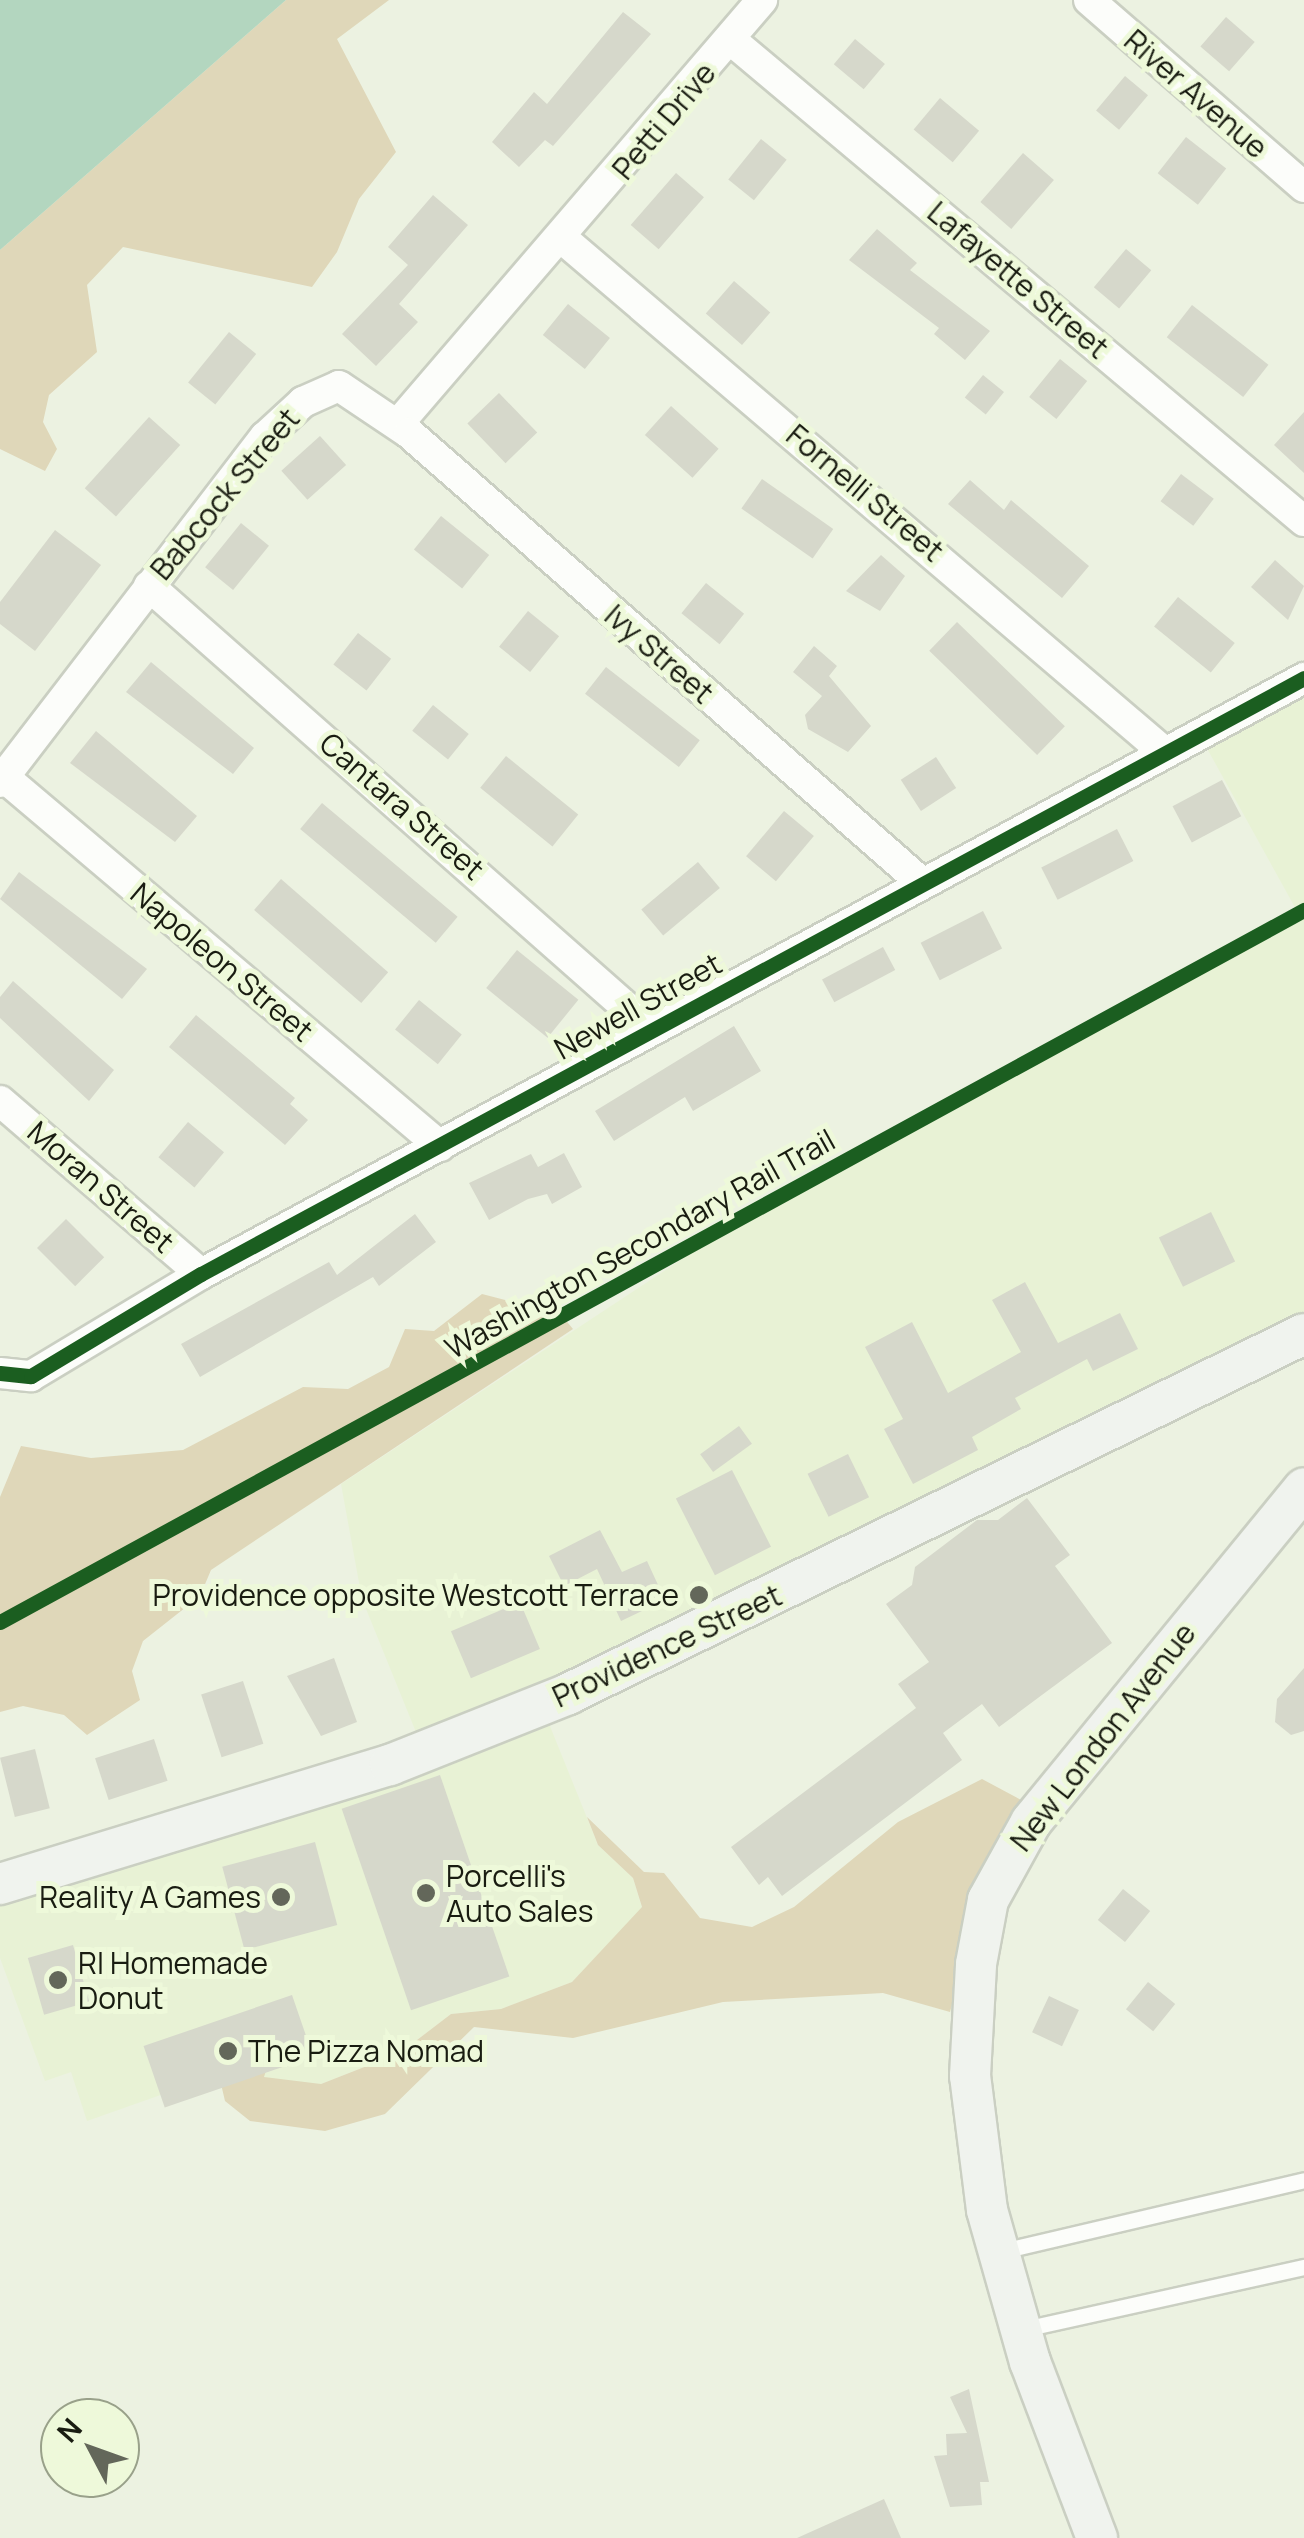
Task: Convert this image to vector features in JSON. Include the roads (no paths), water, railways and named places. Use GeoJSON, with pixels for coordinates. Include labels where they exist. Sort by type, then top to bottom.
{"type":"FeatureCollection","features":[{"type":"Feature","properties":{"kind":"main road","name":"Providence Street"},"geometry":{"type":"LineString","coordinates":[[0,1884],[390,1765],[568,1694],[1304,1334]]}},
{"type":"Feature","properties":{"kind":"main road","name":"New London Avenue"},"geometry":{"type":"LineString","coordinates":[[1097,2538],[1020,2330],[998,2252],[970,2076],[971,2001],[988,1900],[1031,1822],[1304,1488]]}},
{"type":"Feature","properties":{"kind":"street","name":"Petti Drive"},"geometry":{"type":"LineString","coordinates":[[563,239],[762,0]]}},
{"type":"Feature","properties":{"kind":"street","name":"River Avenue"},"geometry":{"type":"LineString","coordinates":[[1089,0],[1304,187]]}},
{"type":"Feature","properties":{"kind":"street","name":"Lafayette Street"},"geometry":{"type":"LineString","coordinates":[[731,40],[1304,521]]}},
{"type":"Feature","properties":{"kind":"street"},"geometry":{"type":"LineString","coordinates":[[398,424],[563,239]]}},
{"type":"Feature","properties":{"kind":"street","name":"Fornelli Street"},"geometry":{"type":"LineString","coordinates":[[563,239],[1164,751]]}},
{"type":"Feature","properties":{"kind":"street","name":"Babcock Street"},"geometry":{"type":"LineString","coordinates":[[2,780],[149,586],[302,402],[339,386],[398,424]]}},
{"type":"Feature","properties":{"kind":"street","name":"Ivy Street"},"geometry":{"type":"LineString","coordinates":[[398,424],[922,882]]}},
{"type":"Feature","properties":{"kind":"street","name":"Cantara Street"},"geometry":{"type":"LineString","coordinates":[[149,586],[652,1030]]}},
{"type":"Feature","properties":{"kind":"street","name":"Newell Street"},"geometry":{"type":"LineString","coordinates":[[0,1373],[31,1376],[201,1274],[1304,678]]}},
{"type":"Feature","properties":{"kind":"street","name":"Napoleon Street"},"geometry":{"type":"LineString","coordinates":[[2,780],[440,1146]]}},
{"type":"Feature","properties":{"kind":"street","name":"Moran Street"},"geometry":{"type":"LineString","coordinates":[[0,1101],[201,1274]]}},
{"type":"Feature","properties":{"kind":"lane"},"geometry":{"type":"LineString","coordinates":[[998,2252],[1304,2180]]}},
{"type":"Feature","properties":{"kind":"lane"},"geometry":{"type":"LineString","coordinates":[[1020,2330],[1304,2267]]}},
{"type":"Feature","properties":{"kind":"place","name":"Providence opposite Westcott Terrace"},"geometry":{"type":"Point","coordinates":[699,1595]}},
{"type":"Feature","properties":{"kind":"place","name":"Porcelli's Auto Sales"},"geometry":{"type":"Point","coordinates":[426,1893]}},
{"type":"Feature","properties":{"kind":"place","name":"Reality A Games"},"geometry":{"type":"Point","coordinates":[281,1897]}},
{"type":"Feature","properties":{"kind":"place","name":"RI Homemade Donut"},"geometry":{"type":"Point","coordinates":[58,1980]}},
{"type":"Feature","properties":{"kind":"place","name":"The Pizza Nomad"},"geometry":{"type":"Point","coordinates":[228,2051]}}]}
